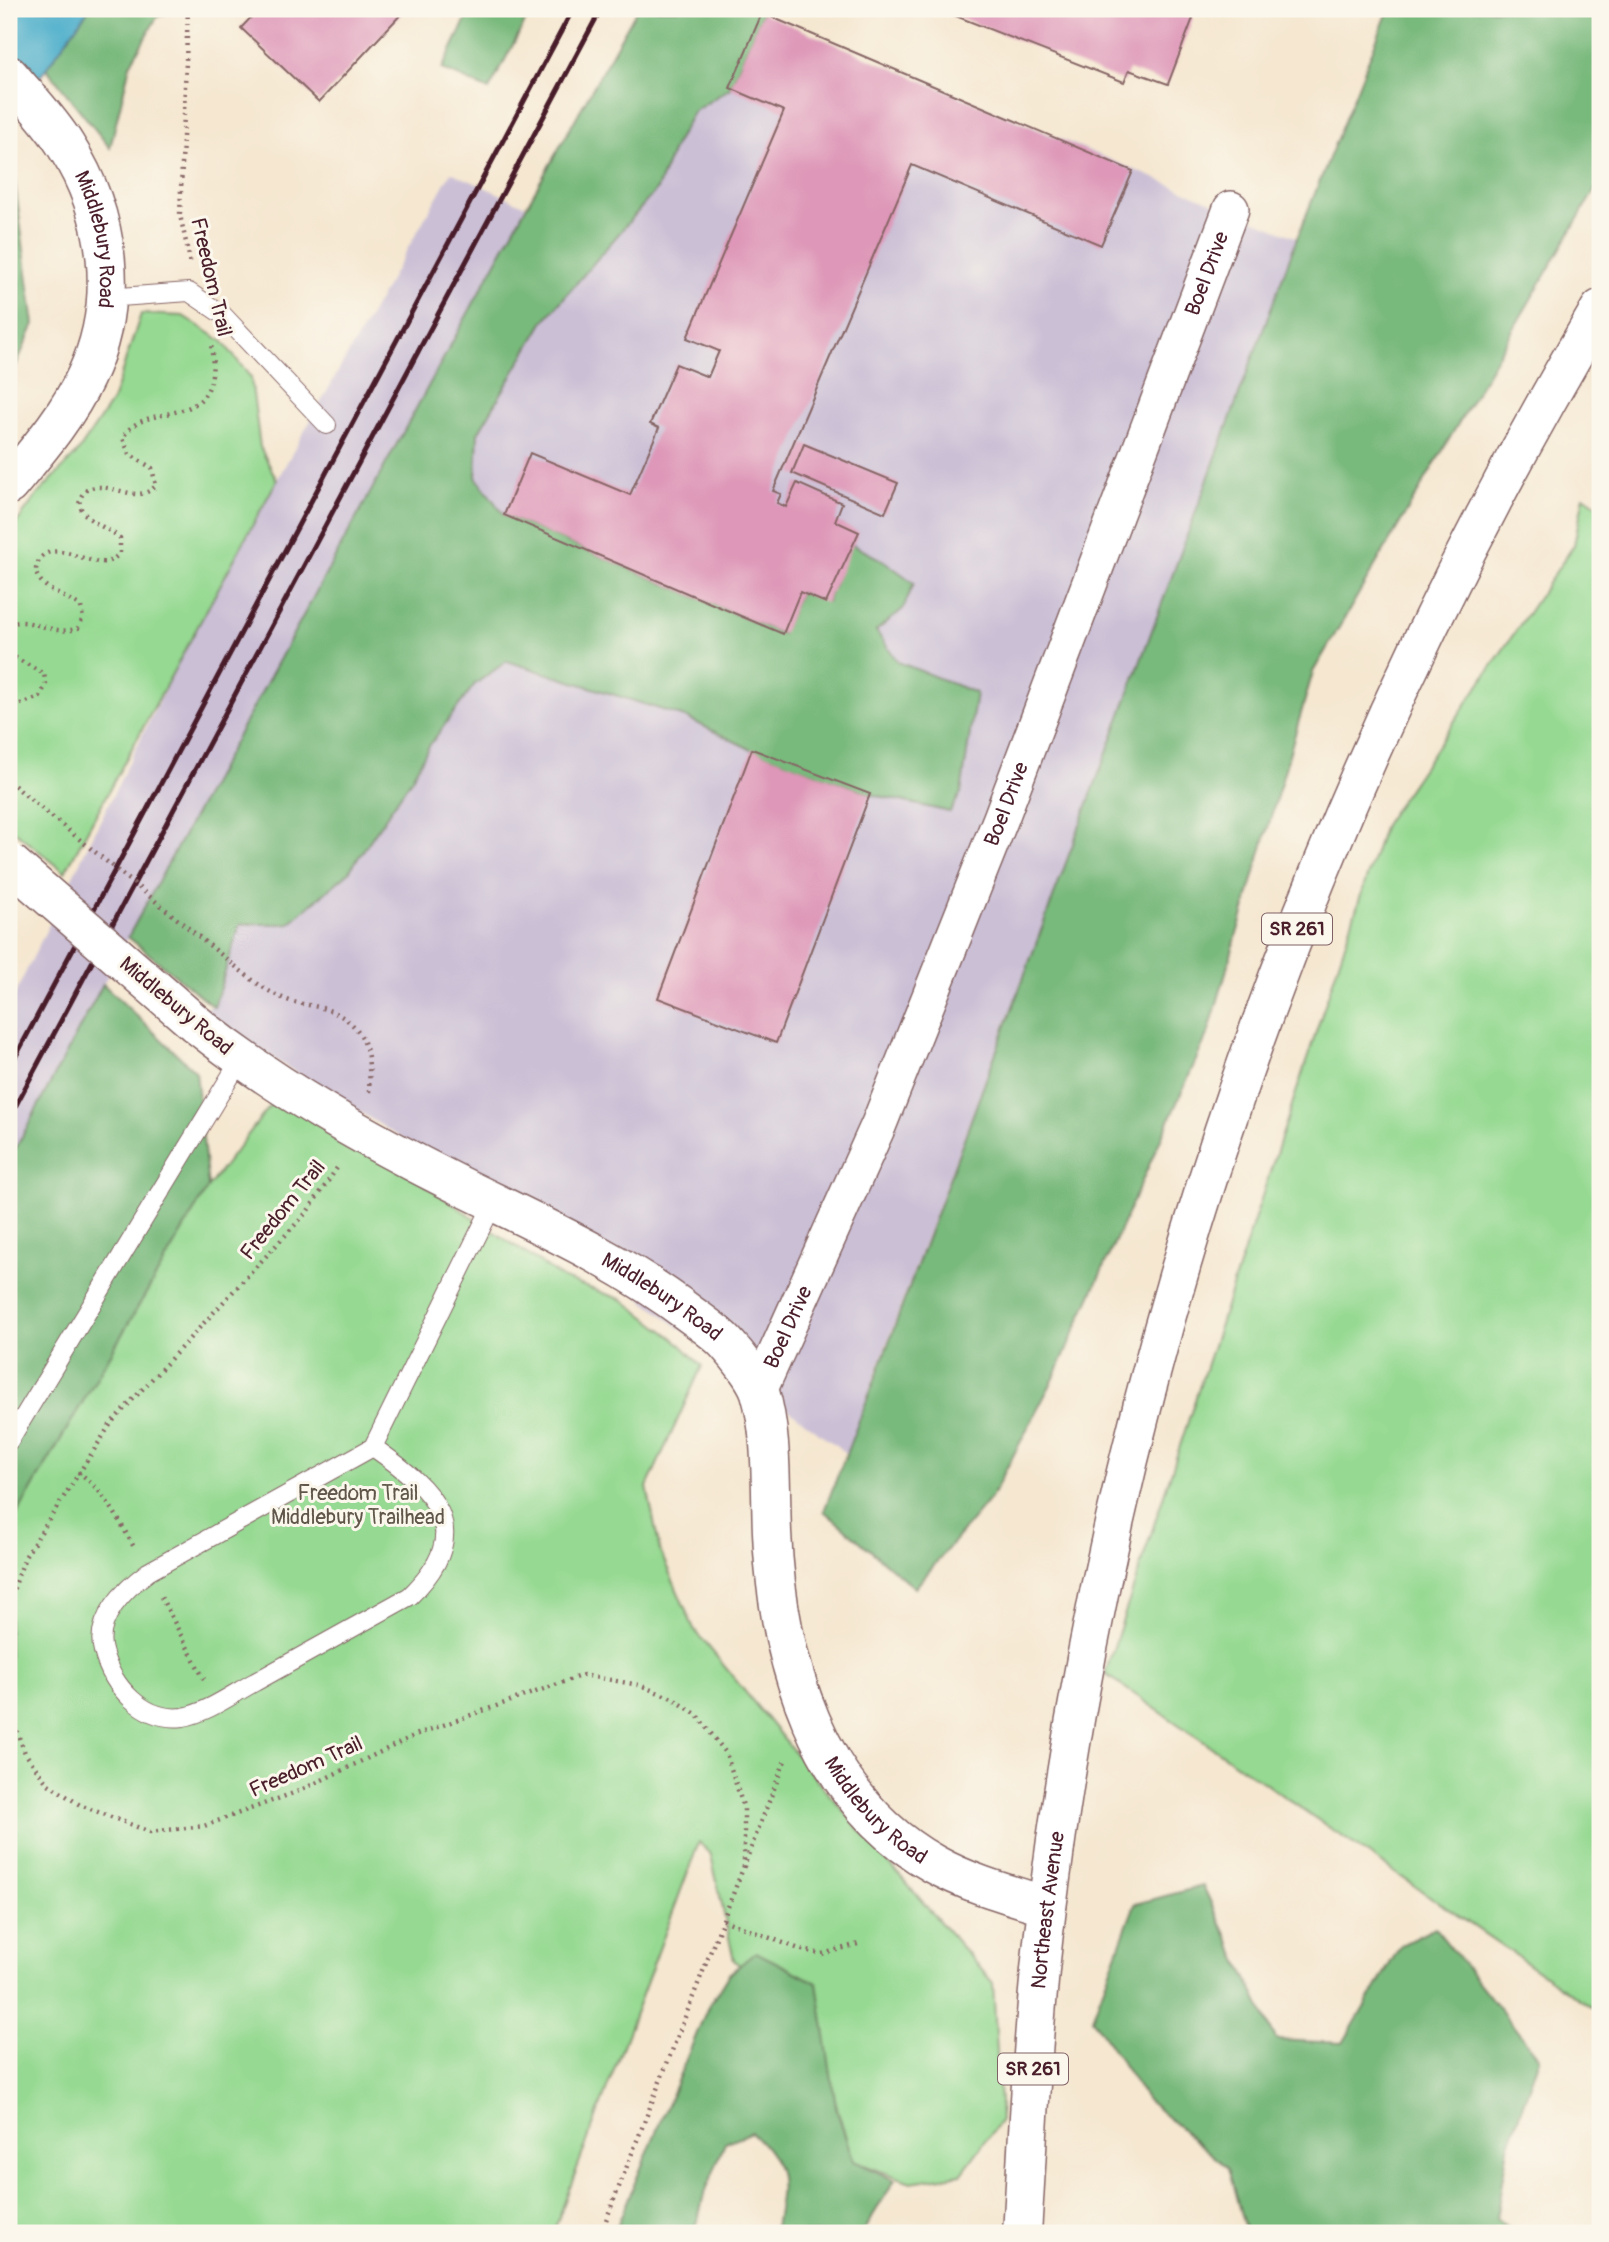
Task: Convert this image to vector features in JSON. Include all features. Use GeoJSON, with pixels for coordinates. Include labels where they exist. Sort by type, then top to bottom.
{"type":"FeatureCollection","features":[{"type":"Feature","properties":{"kind":"street","name":"Middlebury Road"},"geometry":{"type":"LineString","coordinates":[[9,75],[66,145],[84,179],[104,237],[106,298],[97,347],[86,377],[53,430],[9,485]]}},
{"type":"Feature","properties":{"kind":"street","name":"Boel Drive"},"geometry":{"type":"LineString","coordinates":[[760,1389],[879,1125],[996,831],[1231,209]]}},
{"type":"Feature","properties":{"kind":"street","name":"Northeast Avenue"},"geometry":{"type":"LineString","coordinates":[[1022,2233],[1037,2000],[1047,1906],[1079,1696],[1143,1403],[1190,1228],[1267,1004],[1341,820],[1453,574],[1600,309]]}},
{"type":"Feature","properties":{"kind":"street","name":"Middlebury Road"},"geometry":{"type":"LineString","coordinates":[[9,862],[196,1024],[241,1059],[354,1132],[599,1256],[671,1300],[725,1341],[760,1389],[768,1438],[778,1610],[790,1667],[820,1740],[849,1789],[890,1834],[958,1876],[1047,1906]]}},
{"type":"Feature","properties":{"kind":"lane"},"geometry":{"type":"LineString","coordinates":[[106,298],[188,292],[223,315],[327,425]]}},
{"type":"Feature","properties":{"kind":"lane"},"geometry":{"type":"LineString","coordinates":[[9,1441],[241,1059]]}},
{"type":"Feature","properties":{"kind":"lane"},"geometry":{"type":"LineString","coordinates":[[373,1447],[409,1472],[435,1499],[442,1521],[444,1545],[431,1576],[410,1596],[183,1717],[150,1713],[130,1699],[111,1676],[101,1648],[107,1619],[120,1593],[148,1572],[373,1447],[494,1202]]}},
{"type":"Feature","properties":{"kind":"path","name":"Freedom Trail"},"geometry":{"type":"LineString","coordinates":[[9,625],[25,623],[65,633],[78,628],[83,618],[81,607],[39,580],[36,570],[38,561],[54,550],[103,563],[114,560],[120,554],[120,538],[91,520],[79,503],[82,494],[91,488],[139,494],[156,486],[152,468],[129,454],[123,438],[128,428],[138,422],[193,408],[210,385],[213,360],[180,215],[188,9]]}},
{"type":"Feature","properties":{"kind":"path"},"geometry":{"type":"LineString","coordinates":[[9,654],[44,674],[46,684],[40,697],[9,708]]}},
{"type":"Feature","properties":{"kind":"path","name":"Freedom Trail"},"geometry":{"type":"LineString","coordinates":[[9,781],[264,990],[291,1001],[344,1016],[366,1041],[371,1065],[368,1102],[340,1165],[307,1212],[112,1422],[25,1557],[9,1602]]}},
{"type":"Feature","properties":{"kind":"path","name":"Freedom Trail"},"geometry":{"type":"LineString","coordinates":[[9,1711],[25,1753],[47,1783],[80,1805],[150,1832],[204,1826],[299,1791],[418,1734],[583,1675],[639,1685],[672,1698],[696,1714],[726,1753],[744,1809],[744,1867]]}},
{"type":"Feature","properties":{"kind":"path","name":"Freedom Trail"},"geometry":{"type":"LineString","coordinates":[[601,2233],[806,1707]]}},
{"type":"Feature","properties":{"kind":"path"},"geometry":{"type":"LineString","coordinates":[[723,1920],[802,1950],[822,1954],[862,1942]]}},
{"type":"Feature","properties":{"kind":"shaded area"},"geometry":{"type":"Polygon","coordinates":[[[637,9],[752,9],[1297,238],[846,1453],[548,1229],[197,1011],[214,1006],[128,938],[9,1161],[9,1006],[208,602],[451,172],[526,206],[637,9]]]}},
{"type":"Feature","properties":{"kind":"green space"},"geometry":{"type":"Polygon","coordinates":[[[89,9],[174,9],[157,17],[130,65],[110,148],[46,68],[89,9]]]}},
{"type":"Feature","properties":{"kind":"green space"},"geometry":{"type":"Polygon","coordinates":[[[471,9],[532,9],[489,90],[442,69],[471,9]]]}},
{"type":"Feature","properties":{"kind":"green space"},"geometry":{"type":"Polygon","coordinates":[[[637,9],[764,9],[730,88],[693,112],[674,147],[657,189],[544,321],[478,433],[476,477],[504,515],[782,634],[800,592],[827,602],[851,544],[884,561],[914,583],[903,609],[876,631],[898,662],[976,693],[961,793],[950,812],[870,794],[752,750],[685,717],[507,661],[475,684],[429,746],[412,778],[348,873],[288,924],[240,924],[214,1007],[128,937],[526,207],[637,9]]]}},
{"type":"Feature","properties":{"kind":"green space"},"geometry":{"type":"Polygon","coordinates":[[[1389,9],[1600,9],[1600,181],[1313,672],[1209,1031],[1054,1378],[992,1496],[915,1588],[824,1511],[1297,238],[1389,9]]]}},
{"type":"Feature","properties":{"kind":"green space"},"geometry":{"type":"Polygon","coordinates":[[[9,140],[34,324],[9,381],[9,140]]]}},
{"type":"Feature","properties":{"kind":"green space"},"geometry":{"type":"Polygon","coordinates":[[[141,314],[183,316],[222,341],[251,378],[260,447],[277,480],[65,872],[9,827],[9,533],[38,494],[78,452],[112,401],[141,314]]]}},
{"type":"Feature","properties":{"kind":"green space"},"geometry":{"type":"Polygon","coordinates":[[[1584,496],[1600,507],[1600,2013],[1105,1674],[1384,825],[1574,545],[1584,496]]]}},
{"type":"Feature","properties":{"kind":"green space"},"geometry":{"type":"Polygon","coordinates":[[[103,984],[196,1072],[208,1187],[9,1528],[9,1161],[103,984]]]}},
{"type":"Feature","properties":{"kind":"green space","name":"Freedom Trail Middlebury Trailhead"},"geometry":{"type":"Polygon","coordinates":[[[283,1089],[564,1279],[623,1300],[676,1340],[702,1366],[647,1487],[660,1551],[694,1629],[821,1785],[993,1983],[1001,2120],[961,2174],[911,2182],[853,2161],[818,2044],[734,1960],[711,1855],[699,1842],[553,2233],[9,2233],[9,1528],[208,1187],[283,1089]]]}},
{"type":"Feature","properties":{"kind":"green space"},"geometry":{"type":"Polygon","coordinates":[[[1203,1886],[1276,2040],[1343,2043],[1401,1945],[1435,1928],[1539,2058],[1508,2147],[1496,2218],[1514,2233],[1246,2233],[1228,2168],[1147,2100],[1092,2018],[1135,1904],[1203,1886]]]}},
{"type":"Feature","properties":{"kind":"green space"},"geometry":{"type":"Polygon","coordinates":[[[756,1952],[817,1983],[836,2107],[853,2161],[895,2180],[862,2233],[774,2233],[781,2190],[778,2167],[764,2145],[751,2132],[725,2143],[703,2198],[695,2233],[614,2233],[707,2009],[729,1974],[756,1952]]]}},
{"type":"Feature","properties":{"kind":"water"},"geometry":{"type":"Polygon","coordinates":[[[9,9],[89,9],[9,120],[9,9]]]}},
{"type":"Feature","properties":{"kind":"building"},"geometry":{"type":"Polygon","coordinates":[[[259,9],[406,9],[319,102],[241,28],[259,9]]]}},
{"type":"Feature","properties":{"kind":"building"},"geometry":{"type":"Polygon","coordinates":[[[938,9],[1170,9],[1193,18],[1168,84],[1129,70],[1124,82],[938,9]]]}},
{"type":"Feature","properties":{"kind":"building"},"geometry":{"type":"Polygon","coordinates":[[[762,13],[1133,171],[1101,245],[912,165],[773,491],[781,494],[777,503],[786,507],[797,483],[842,503],[835,521],[859,532],[826,603],[800,592],[783,634],[504,515],[530,453],[630,495],[659,428],[650,424],[676,364],[708,377],[719,351],[687,338],[784,111],[730,88],[762,13]]]}},
{"type":"Feature","properties":{"kind":"building"},"geometry":{"type":"Polygon","coordinates":[[[804,444],[898,483],[885,513],[792,473],[804,444]]]}},
{"type":"Feature","properties":{"kind":"building"},"geometry":{"type":"Polygon","coordinates":[[[752,749],[870,794],[776,1043],[658,998],[752,749]]]}},
{"type":"Feature","properties":{"kind":"railway"},"geometry":{"type":"LineString","coordinates":[[9,1069],[573,9]]}},
{"type":"Feature","properties":{"kind":"railway"},"geometry":{"type":"LineString","coordinates":[[9,1118],[601,9]]}}]}
